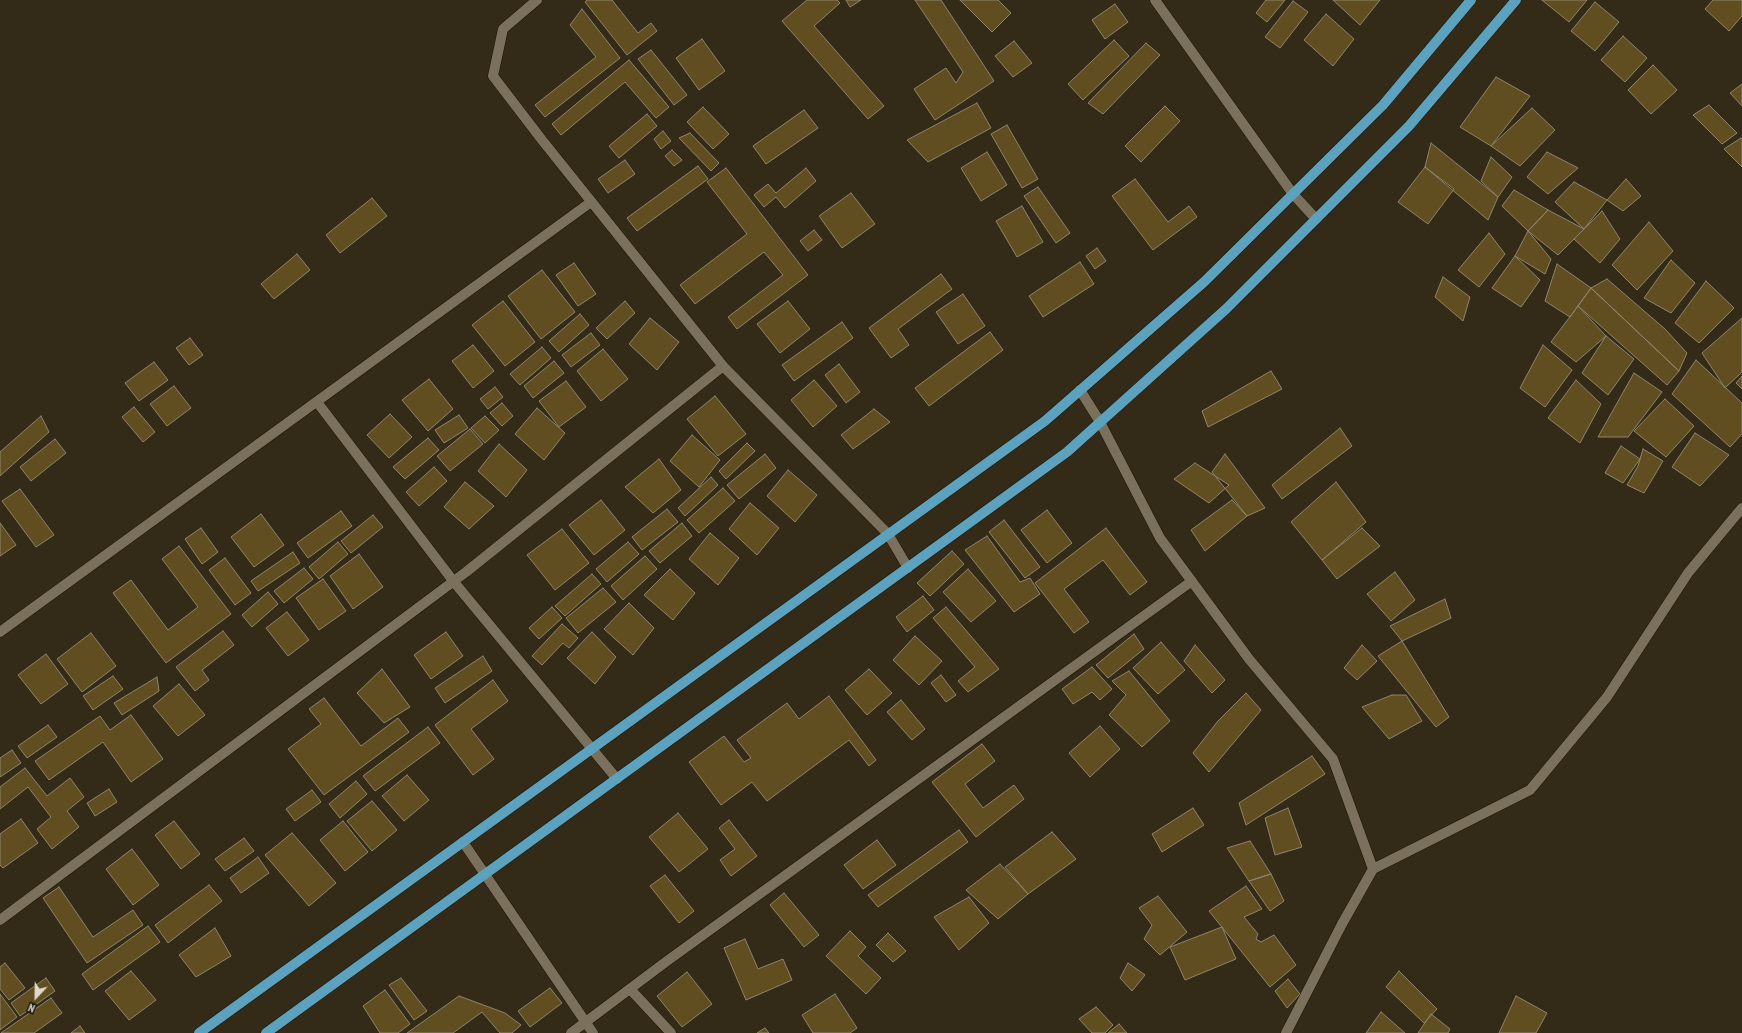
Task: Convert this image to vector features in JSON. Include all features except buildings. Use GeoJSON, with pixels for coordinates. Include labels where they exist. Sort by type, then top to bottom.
{"type":"FeatureCollection","features":[{"type":"Feature","properties":{"kind":"main road"},"geometry":{"type":"LineString","coordinates":[[199,1033],[1046,421],[1204,282],[1383,105],[1471,0]]}},
{"type":"Feature","properties":{"kind":"main road"},"geometry":{"type":"LineString","coordinates":[[266,1033],[1067,452],[1226,309],[1409,126],[1516,0]]}},
{"type":"Feature","properties":{"kind":"street"},"geometry":{"type":"LineString","coordinates":[[537,0],[503,29],[494,76],[542,140],[723,366],[888,534],[908,568]]}},
{"type":"Feature","properties":{"kind":"street"},"geometry":{"type":"LineString","coordinates":[[1158,1],[1293,194],[1316,219]]}},
{"type":"Feature","properties":{"kind":"street"},"geometry":{"type":"LineString","coordinates":[[0,632],[592,202]]}},
{"type":"Feature","properties":{"kind":"street"},"geometry":{"type":"LineString","coordinates":[[0,920],[454,582],[723,366]]}},
{"type":"Feature","properties":{"kind":"street"},"geometry":{"type":"LineString","coordinates":[[1080,390],[1100,422],[1160,538],[1249,659],[1333,759],[1373,869]]}},
{"type":"Feature","properties":{"kind":"street"},"geometry":{"type":"LineString","coordinates":[[317,402],[454,582],[617,779]]}},
{"type":"Feature","properties":{"kind":"street"},"geometry":{"type":"LineString","coordinates":[[1286,1033],[1342,924],[1373,869],[1530,790],[1607,697],[1688,573],[1742,508]]}},
{"type":"Feature","properties":{"kind":"street"},"geometry":{"type":"LineString","coordinates":[[571,1033],[630,988],[1192,581]]}},
{"type":"Feature","properties":{"kind":"street"},"geometry":{"type":"LineString","coordinates":[[463,842],[593,1033]]}},
{"type":"Feature","properties":{"kind":"street"},"geometry":{"type":"LineString","coordinates":[[630,988],[671,1033]]}}]}
